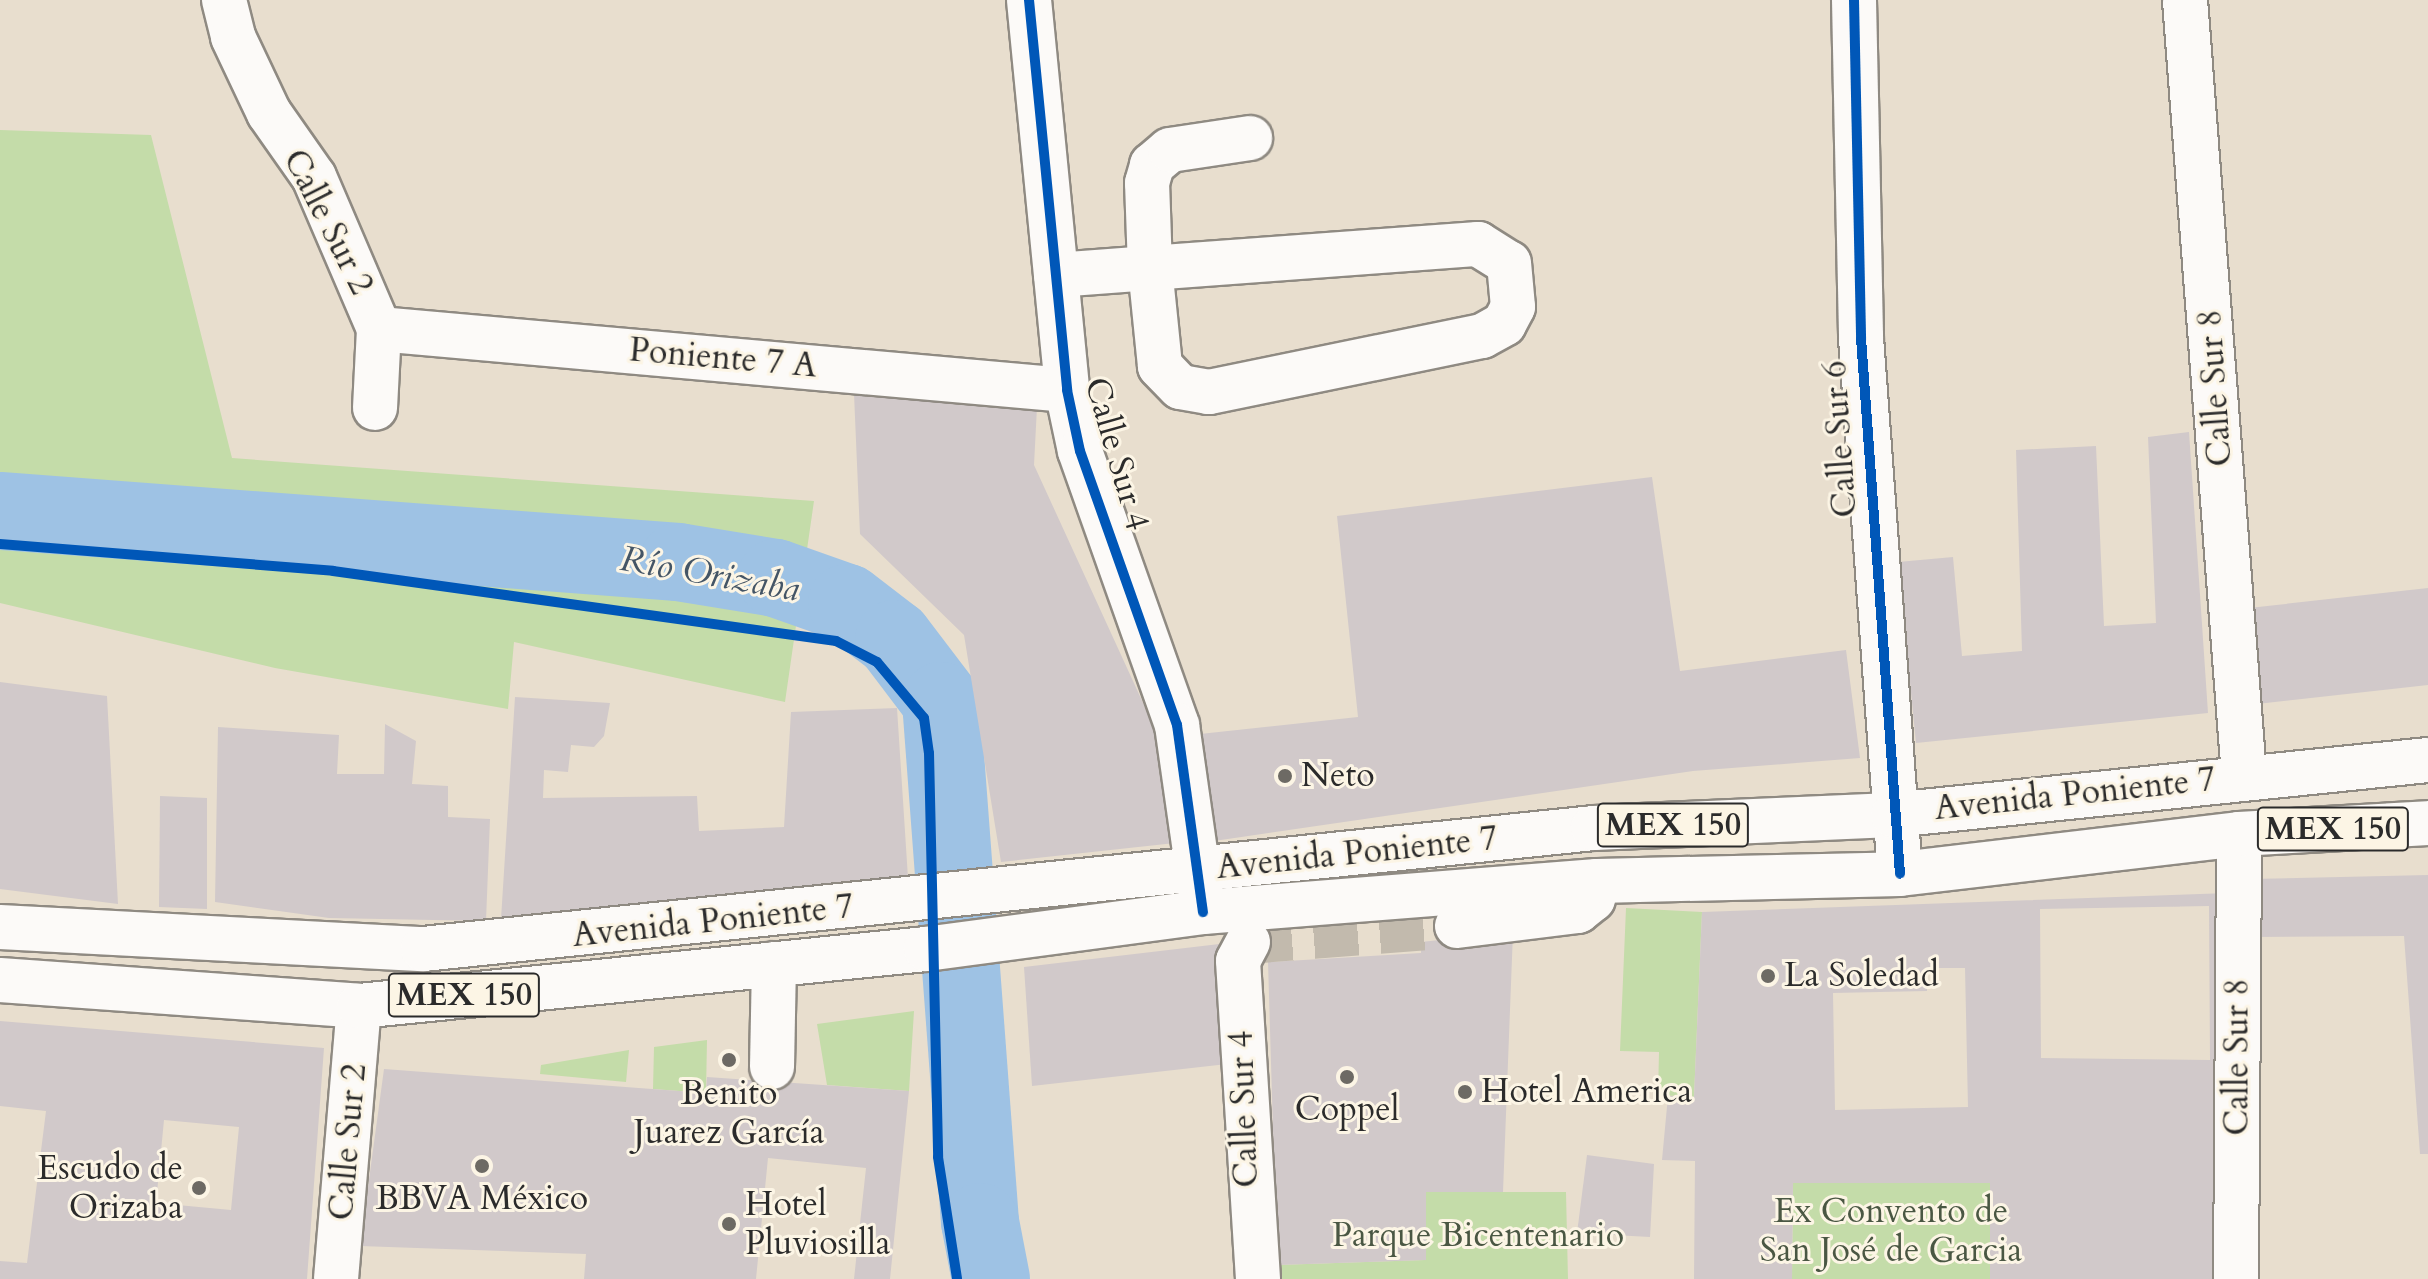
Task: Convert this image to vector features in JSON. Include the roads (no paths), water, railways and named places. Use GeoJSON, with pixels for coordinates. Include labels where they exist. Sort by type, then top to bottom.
{"type":"FeatureCollection","features":[{"type":"Feature","properties":{"kind":"street","name":"Calle Sur 2"},"geometry":{"type":"LineString","coordinates":[[224,0],[233,37],[269,113],[314,177],[379,329],[375,408]]}},
{"type":"Feature","properties":{"kind":"street","name":"Calle Sur 4"},"geometry":{"type":"LineString","coordinates":[[1029,0],[1067,390],[1080,451],[1177,725],[1201,869],[1203,912]]}},
{"type":"Feature","properties":{"kind":"street","name":"Calle Sur 6"},"geometry":{"type":"LineString","coordinates":[[1854,0],[1861,338],[1893,815],[1900,874]]}},
{"type":"Feature","properties":{"kind":"street","name":"Calle Sur 8"},"geometry":{"type":"LineString","coordinates":[[2185,0],[2244,775]]}},
{"type":"Feature","properties":{"kind":"street"},"geometry":{"type":"LineString","coordinates":[[1056,275],[1150,268],[1478,244],[1509,263],[1513,307],[1504,324],[1482,336],[1209,392],[1180,387],[1160,366],[1150,268],[1152,165],[1170,150],[1250,138]]}},
{"type":"Feature","properties":{"kind":"street","name":"Poniente 7 A"},"geometry":{"type":"LineString","coordinates":[[379,329],[1067,390]]}},
{"type":"Feature","properties":{"kind":"street","name":"Avenida Poniente 7"},"geometry":{"type":"LineString","coordinates":[[0,927],[423,949],[922,900],[1593,828],[1893,815],[2244,775],[2428,760]]}},
{"type":"Feature","properties":{"kind":"street","name":"Avenida Poniente 7"},"geometry":{"type":"LineString","coordinates":[[0,980],[359,1006],[926,949],[1203,912],[1597,881],[1900,874],[2239,834],[2428,823]]}},
{"type":"Feature","properties":{"kind":"street","name":"Calle Sur 8"},"geometry":{"type":"LineString","coordinates":[[2236,1279],[2239,834]]}},
{"type":"Feature","properties":{"kind":"street"},"geometry":{"type":"LineString","coordinates":[[1457,926],[1578,911],[1593,899],[1597,881]]}},
{"type":"Feature","properties":{"kind":"street","name":"Calle Sur 4"},"geometry":{"type":"LineString","coordinates":[[1248,942],[1239,976],[1258,1279]]}},
{"type":"Feature","properties":{"kind":"street"},"geometry":{"type":"LineString","coordinates":[[772,1067],[774,964]]}},
{"type":"Feature","properties":{"kind":"street","name":"Calle Sur 2"},"geometry":{"type":"LineString","coordinates":[[336,1279],[359,1006]]}},
{"type":"Feature","properties":{"kind":"waterway","name":"Río Orizaba"},"geometry":{"type":"LineString","coordinates":[[0,511],[678,562],[776,578],[847,603],[894,639],[941,701],[980,1222],[991,1279]]}},
{"type":"Feature","properties":{"kind":"tunnel"},"geometry":{"type":"LineString","coordinates":[[1248,942],[1457,926]]}},
{"type":"Feature","properties":{"kind":"place","name":"Neto"},"geometry":{"type":"Point","coordinates":[1285,776]}},
{"type":"Feature","properties":{"kind":"place","name":"La Soledad"},"geometry":{"type":"Point","coordinates":[1768,976]}},
{"type":"Feature","properties":{"kind":"place","name":"Benito Juarez García"},"geometry":{"type":"Point","coordinates":[729,1060]}},
{"type":"Feature","properties":{"kind":"place","name":"Coppel"},"geometry":{"type":"Point","coordinates":[1347,1077]}},
{"type":"Feature","properties":{"kind":"place","name":"Hotel America"},"geometry":{"type":"Point","coordinates":[1465,1092]}},
{"type":"Feature","properties":{"kind":"place","name":"BBVA México"},"geometry":{"type":"Point","coordinates":[482,1166]}},
{"type":"Feature","properties":{"kind":"place","name":"Escudo de Orizaba"},"geometry":{"type":"Point","coordinates":[199,1188]}},
{"type":"Feature","properties":{"kind":"place","name":"Hotel Pluviosilla"},"geometry":{"type":"Point","coordinates":[729,1224]}},
{"type":"Feature","properties":{"kind":"park label","name":"Ex Convento de San José de Garcia"},"geometry":{"type":"Point","coordinates":[1891,1230]}},
{"type":"Feature","properties":{"kind":"park label","name":"Parque Bicentenario"},"geometry":{"type":"Point","coordinates":[1478,1236]}}]}
